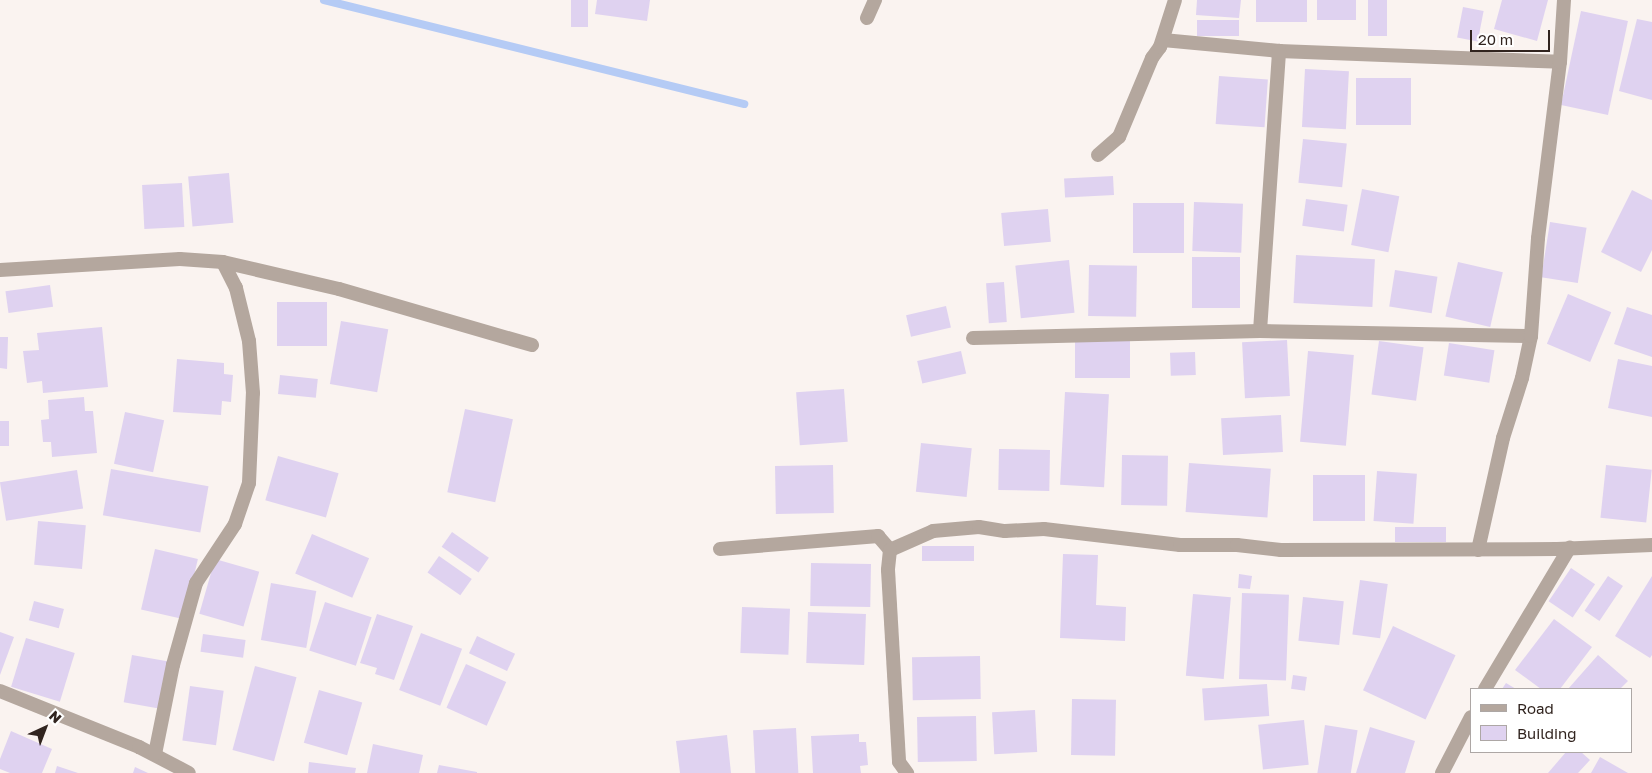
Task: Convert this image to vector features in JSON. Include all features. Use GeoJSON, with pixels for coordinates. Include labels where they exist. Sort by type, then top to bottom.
{"type":"FeatureCollection","features":[{"type":"Feature","properties":{"kind":"street"},"geometry":{"type":"LineString","coordinates":[[867,18],[875,0]]}},
{"type":"Feature","properties":{"kind":"street"},"geometry":{"type":"LineString","coordinates":[[1098,156],[1119,137],[1163,40],[1175,0]]}},
{"type":"Feature","properties":{"kind":"street"},"geometry":{"type":"LineString","coordinates":[[1478,550],[1503,438],[1522,378],[1531,336],[1538,238],[1560,62],[1564,0]]}},
{"type":"Feature","properties":{"kind":"street"},"geometry":{"type":"LineString","coordinates":[[1163,40],[1279,51],[1560,62]]}},
{"type":"Feature","properties":{"kind":"street"},"geometry":{"type":"LineString","coordinates":[[1260,331],[1279,51]]}},
{"type":"Feature","properties":{"kind":"street"},"geometry":{"type":"LineString","coordinates":[[0,270],[180,259],[223,262],[339,289],[532,345]]}},
{"type":"Feature","properties":{"kind":"street"},"geometry":{"type":"LineString","coordinates":[[155,754],[173,665],[196,583],[235,524],[249,483],[253,393],[249,341],[236,288],[223,262]]}},
{"type":"Feature","properties":{"kind":"street"},"geometry":{"type":"LineString","coordinates":[[973,338],[1260,331],[1531,336]]}},
{"type":"Feature","properties":{"kind":"street"},"geometry":{"type":"LineString","coordinates":[[890,550],[933,531],[979,527],[1005,531],[1044,528],[1180,545],[1237,545],[1281,550],[1478,550],[1652,545]]}},
{"type":"Feature","properties":{"kind":"street"},"geometry":{"type":"LineString","coordinates":[[720,549],[878,536],[890,550],[888,570],[899,762],[906,773]]}},
{"type":"Feature","properties":{"kind":"street"},"geometry":{"type":"LineString","coordinates":[[1486,688],[1570,547]]}},
{"type":"Feature","properties":{"kind":"street"},"geometry":{"type":"LineString","coordinates":[[0,691],[155,754],[190,773]]}},
{"type":"Feature","properties":{"kind":"street"},"geometry":{"type":"LineString","coordinates":[[1442,773],[1470,719]]}},
{"type":"Feature","properties":{"kind":"building"},"geometry":{"type":"Polygon","coordinates":[[[571,0],[588,0],[588,27],[571,27],[571,0]]]}},
{"type":"Feature","properties":{"kind":"building"},"geometry":{"type":"Polygon","coordinates":[[[597,0],[650,0],[647,21],[595,14],[597,0]]]}},
{"type":"Feature","properties":{"kind":"building"},"geometry":{"type":"Polygon","coordinates":[[[1197,0],[1241,0],[1239,18],[1196,15],[1197,0]]]}},
{"type":"Feature","properties":{"kind":"building"},"geometry":{"type":"Polygon","coordinates":[[[1256,0],[1307,0],[1307,22],[1256,22],[1256,0]]]}},
{"type":"Feature","properties":{"kind":"building"},"geometry":{"type":"Polygon","coordinates":[[[1317,0],[1356,0],[1356,20],[1317,20],[1317,0]]]}},
{"type":"Feature","properties":{"kind":"building"},"geometry":{"type":"Polygon","coordinates":[[[1368,0],[1387,0],[1387,36],[1368,36],[1368,0]]]}},
{"type":"Feature","properties":{"kind":"building"},"geometry":{"type":"Polygon","coordinates":[[[1502,0],[1548,0],[1537,41],[1494,29],[1502,0]]]}},
{"type":"Feature","properties":{"kind":"building"},"geometry":{"type":"Polygon","coordinates":[[[1463,7],[1484,11],[1478,41],[1457,37],[1463,7]]]}},
{"type":"Feature","properties":{"kind":"building"},"geometry":{"type":"Polygon","coordinates":[[[1581,11],[1628,21],[1608,115],[1561,105],[1581,11]]]}},
{"type":"Feature","properties":{"kind":"building"},"geometry":{"type":"Polygon","coordinates":[[[1637,19],[1652,22],[1652,100],[1619,91],[1637,19]]]}},
{"type":"Feature","properties":{"kind":"building"},"geometry":{"type":"Polygon","coordinates":[[[1197,20],[1239,20],[1239,36],[1197,36],[1197,20]]]}},
{"type":"Feature","properties":{"kind":"building"},"geometry":{"type":"Polygon","coordinates":[[[1305,69],[1349,71],[1346,129],[1302,127],[1305,69]]]}},
{"type":"Feature","properties":{"kind":"building"},"geometry":{"type":"Polygon","coordinates":[[[1219,76],[1268,79],[1265,127],[1216,124],[1219,76]]]}},
{"type":"Feature","properties":{"kind":"building"},"geometry":{"type":"Polygon","coordinates":[[[1356,78],[1411,78],[1411,125],[1356,125],[1356,78]]]}},
{"type":"Feature","properties":{"kind":"building"},"geometry":{"type":"Polygon","coordinates":[[[1303,139],[1347,144],[1342,187],[1298,183],[1303,139]]]}},
{"type":"Feature","properties":{"kind":"building"},"geometry":{"type":"Polygon","coordinates":[[[229,173],[233,223],[193,226],[188,177],[229,173]]]}},
{"type":"Feature","properties":{"kind":"building"},"geometry":{"type":"Polygon","coordinates":[[[1113,176],[1114,195],[1065,198],[1064,179],[1113,176]]]}},
{"type":"Feature","properties":{"kind":"building"},"geometry":{"type":"Polygon","coordinates":[[[182,183],[184,227],[144,229],[142,185],[182,183]]]}},
{"type":"Feature","properties":{"kind":"building"},"geometry":{"type":"Polygon","coordinates":[[[1362,189],[1399,196],[1388,252],[1351,245],[1362,189]]]}},
{"type":"Feature","properties":{"kind":"building"},"geometry":{"type":"Polygon","coordinates":[[[1632,190],[1652,200],[1652,250],[1641,272],[1601,252],[1632,190]]]}},
{"type":"Feature","properties":{"kind":"building"},"geometry":{"type":"Polygon","coordinates":[[[1306,199],[1348,205],[1344,232],[1302,226],[1306,199]]]}},
{"type":"Feature","properties":{"kind":"building"},"geometry":{"type":"Polygon","coordinates":[[[1194,202],[1243,204],[1241,253],[1192,251],[1194,202]]]}},
{"type":"Feature","properties":{"kind":"building"},"geometry":{"type":"Polygon","coordinates":[[[1133,203],[1184,203],[1184,253],[1133,253],[1133,203]]]}},
{"type":"Feature","properties":{"kind":"building"},"geometry":{"type":"Polygon","coordinates":[[[1048,209],[1051,242],[1004,246],[1001,213],[1048,209]]]}},
{"type":"Feature","properties":{"kind":"building"},"geometry":{"type":"Polygon","coordinates":[[[1550,222],[1587,228],[1578,283],[1541,277],[1550,222]]]}},
{"type":"Feature","properties":{"kind":"building"},"geometry":{"type":"Polygon","coordinates":[[[1296,255],[1375,259],[1372,307],[1293,303],[1296,255]]]}},
{"type":"Feature","properties":{"kind":"building"},"geometry":{"type":"Polygon","coordinates":[[[1192,257],[1240,257],[1240,308],[1192,308],[1192,257]]]}},
{"type":"Feature","properties":{"kind":"building"},"geometry":{"type":"Polygon","coordinates":[[[1069,260],[1075,313],[1021,318],[1015,266],[1069,260]]]}},
{"type":"Feature","properties":{"kind":"building"},"geometry":{"type":"Polygon","coordinates":[[[1458,262],[1503,272],[1490,327],[1445,317],[1458,262]]]}},
{"type":"Feature","properties":{"kind":"building"},"geometry":{"type":"Polygon","coordinates":[[[1089,265],[1137,266],[1136,317],[1088,316],[1089,265]]]}},
{"type":"Feature","properties":{"kind":"building"},"geometry":{"type":"Polygon","coordinates":[[[1395,270],[1437,277],[1432,313],[1389,307],[1395,270]]]}},
{"type":"Feature","properties":{"kind":"building"},"geometry":{"type":"Polygon","coordinates":[[[1004,282],[1007,322],[989,323],[986,283],[1004,282]]]}},
{"type":"Feature","properties":{"kind":"building"},"geometry":{"type":"Polygon","coordinates":[[[50,285],[53,307],[8,313],[5,291],[50,285]]]}},
{"type":"Feature","properties":{"kind":"building"},"geometry":{"type":"Polygon","coordinates":[[[1568,294],[1611,312],[1590,362],[1547,344],[1568,294]]]}},
{"type":"Feature","properties":{"kind":"building"},"geometry":{"type":"Polygon","coordinates":[[[277,302],[327,302],[327,346],[277,346],[277,302]]]}},
{"type":"Feature","properties":{"kind":"building"},"geometry":{"type":"Polygon","coordinates":[[[946,306],[951,327],[911,337],[906,315],[946,306]]]}},
{"type":"Feature","properties":{"kind":"building"},"geometry":{"type":"Polygon","coordinates":[[[1627,307],[1652,315],[1652,357],[1614,344],[1627,307]]]}},
{"type":"Feature","properties":{"kind":"building"},"geometry":{"type":"Polygon","coordinates":[[[341,321],[388,329],[377,392],[330,384],[341,321]]]}},
{"type":"Feature","properties":{"kind":"building"},"geometry":{"type":"Polygon","coordinates":[[[102,327],[108,387],[43,393],[42,381],[27,383],[23,351],[39,350],[37,333],[102,327]]]}},
{"type":"Feature","properties":{"kind":"building"},"geometry":{"type":"Polygon","coordinates":[[[0,337],[8,337],[7,369],[0,368],[0,337]]]}},
{"type":"Feature","properties":{"kind":"building"},"geometry":{"type":"Polygon","coordinates":[[[1287,340],[1290,396],[1245,398],[1242,342],[1287,340]]]}},
{"type":"Feature","properties":{"kind":"building"},"geometry":{"type":"Polygon","coordinates":[[[1075,341],[1130,341],[1130,378],[1075,378],[1075,341]]]}},
{"type":"Feature","properties":{"kind":"building"},"geometry":{"type":"Polygon","coordinates":[[[1379,341],[1424,347],[1416,401],[1371,394],[1379,341]]]}},
{"type":"Feature","properties":{"kind":"building"},"geometry":{"type":"Polygon","coordinates":[[[1449,343],[1494,350],[1489,383],[1444,376],[1449,343]]]}},
{"type":"Feature","properties":{"kind":"building"},"geometry":{"type":"Polygon","coordinates":[[[961,351],[966,373],[922,384],[917,361],[961,351]]]}},
{"type":"Feature","properties":{"kind":"building"},"geometry":{"type":"Polygon","coordinates":[[[1308,351],[1354,355],[1346,446],[1300,442],[1308,351]]]}},
{"type":"Feature","properties":{"kind":"building"},"geometry":{"type":"Polygon","coordinates":[[[1195,352],[1196,375],[1171,376],[1170,353],[1195,352]]]}},
{"type":"Feature","properties":{"kind":"building"},"geometry":{"type":"Polygon","coordinates":[[[177,359],[224,363],[224,374],[233,375],[231,402],[222,401],[221,415],[173,412],[177,359]]]}},
{"type":"Feature","properties":{"kind":"building"},"geometry":{"type":"Polygon","coordinates":[[[1618,359],[1652,366],[1652,417],[1608,408],[1618,359]]]}},
{"type":"Feature","properties":{"kind":"building"},"geometry":{"type":"Polygon","coordinates":[[[280,375],[318,379],[316,398],[278,394],[280,375]]]}},
{"type":"Feature","properties":{"kind":"building"},"geometry":{"type":"Polygon","coordinates":[[[844,389],[848,442],[800,445],[796,392],[844,389]]]}},
{"type":"Feature","properties":{"kind":"building"},"geometry":{"type":"Polygon","coordinates":[[[1065,392],[1109,394],[1104,487],[1060,485],[1065,392]]]}},
{"type":"Feature","properties":{"kind":"building"},"geometry":{"type":"Polygon","coordinates":[[[84,397],[85,411],[93,411],[97,453],[52,457],[51,442],[43,442],[41,420],[49,419],[48,400],[84,397]]]}},
{"type":"Feature","properties":{"kind":"building"},"geometry":{"type":"Polygon","coordinates":[[[465,409],[513,419],[495,502],[447,492],[465,409]]]}},
{"type":"Feature","properties":{"kind":"building"},"geometry":{"type":"Polygon","coordinates":[[[125,412],[164,420],[153,472],[114,464],[125,412]]]}},
{"type":"Feature","properties":{"kind":"building"},"geometry":{"type":"Polygon","coordinates":[[[1281,415],[1283,452],[1223,455],[1221,418],[1281,415]]]}},
{"type":"Feature","properties":{"kind":"building"},"geometry":{"type":"Polygon","coordinates":[[[0,421],[9,421],[9,446],[0,446],[0,421]]]}},
{"type":"Feature","properties":{"kind":"building"},"geometry":{"type":"Polygon","coordinates":[[[921,443],[972,448],[967,497],[916,492],[921,443]]]}},
{"type":"Feature","properties":{"kind":"building"},"geometry":{"type":"Polygon","coordinates":[[[999,449],[1050,450],[1049,491],[998,490],[999,449]]]}},
{"type":"Feature","properties":{"kind":"building"},"geometry":{"type":"Polygon","coordinates":[[[1122,455],[1168,456],[1167,506],[1121,505],[1122,455]]]}},
{"type":"Feature","properties":{"kind":"building"},"geometry":{"type":"Polygon","coordinates":[[[278,456],[339,473],[326,518],[265,500],[278,456]]]}},
{"type":"Feature","properties":{"kind":"building"},"geometry":{"type":"Polygon","coordinates":[[[1189,463],[1271,469],[1267,518],[1186,512],[1189,463]]]}},
{"type":"Feature","properties":{"kind":"building"},"geometry":{"type":"Polygon","coordinates":[[[833,465],[834,513],[776,514],[775,466],[833,465]]]}},
{"type":"Feature","properties":{"kind":"building"},"geometry":{"type":"Polygon","coordinates":[[[1606,465],[1652,470],[1646,523],[1600,518],[1606,465]]]}},
{"type":"Feature","properties":{"kind":"building"},"geometry":{"type":"Polygon","coordinates":[[[111,469],[208,486],[200,532],[103,515],[111,469]]]}},
{"type":"Feature","properties":{"kind":"building"},"geometry":{"type":"Polygon","coordinates":[[[77,470],[83,509],[6,521],[0,482],[77,470]]]}},
{"type":"Feature","properties":{"kind":"building"},"geometry":{"type":"Polygon","coordinates":[[[1377,471],[1417,474],[1413,524],[1374,521],[1377,471]]]}},
{"type":"Feature","properties":{"kind":"building"},"geometry":{"type":"Polygon","coordinates":[[[1313,475],[1365,475],[1365,521],[1313,521],[1313,475]]]}},
{"type":"Feature","properties":{"kind":"building"},"geometry":{"type":"Polygon","coordinates":[[[38,521],[86,525],[82,569],[34,565],[38,521]]]}},
{"type":"Feature","properties":{"kind":"building"},"geometry":{"type":"Polygon","coordinates":[[[1395,527],[1446,527],[1446,542],[1395,542],[1395,527]]]}},
{"type":"Feature","properties":{"kind":"building"},"geometry":{"type":"Polygon","coordinates":[[[452,532],[489,558],[479,573],[442,547],[452,532]]]}},
{"type":"Feature","properties":{"kind":"building"},"geometry":{"type":"Polygon","coordinates":[[[312,534],[369,558],[352,598],[295,574],[312,534]]]}},
{"type":"Feature","properties":{"kind":"building"},"geometry":{"type":"Polygon","coordinates":[[[922,546],[974,546],[974,561],[922,561],[922,546]]]}},
{"type":"Feature","properties":{"kind":"building"},"geometry":{"type":"Polygon","coordinates":[[[155,549],[198,559],[184,619],[141,609],[155,549]]]}},
{"type":"Feature","properties":{"kind":"building"},"geometry":{"type":"Polygon","coordinates":[[[1063,554],[1098,555],[1096,605],[1126,607],[1125,641],[1060,638],[1063,554]]]}},
{"type":"Feature","properties":{"kind":"building"},"geometry":{"type":"Polygon","coordinates":[[[439,556],[472,579],[460,595],[428,572],[439,556]]]}},
{"type":"Feature","properties":{"kind":"building"},"geometry":{"type":"Polygon","coordinates":[[[215,559],[259,572],[244,626],[199,614],[215,559]]]}},
{"type":"Feature","properties":{"kind":"building"},"geometry":{"type":"Polygon","coordinates":[[[811,563],[871,564],[870,607],[810,606],[811,563]]]}},
{"type":"Feature","properties":{"kind":"building"},"geometry":{"type":"Polygon","coordinates":[[[1571,568],[1595,584],[1573,617],[1549,601],[1571,568]]]}},
{"type":"Feature","properties":{"kind":"building"},"geometry":{"type":"Polygon","coordinates":[[[1239,574],[1252,576],[1250,589],[1238,588],[1239,574]]]}},
{"type":"Feature","properties":{"kind":"building"},"geometry":{"type":"Polygon","coordinates":[[[1608,576],[1623,586],[1599,621],[1585,611],[1608,576]]]}},
{"type":"Feature","properties":{"kind":"building"},"geometry":{"type":"Polygon","coordinates":[[[1652,576],[1652,655],[1650,658],[1615,636],[1652,576]]]}},
{"type":"Feature","properties":{"kind":"building"},"geometry":{"type":"Polygon","coordinates":[[[1360,580],[1388,584],[1380,638],[1352,634],[1360,580]]]}},
{"type":"Feature","properties":{"kind":"building"},"geometry":{"type":"Polygon","coordinates":[[[271,583],[316,591],[306,648],[261,640],[271,583]]]}},
{"type":"Feature","properties":{"kind":"building"},"geometry":{"type":"Polygon","coordinates":[[[1242,593],[1289,595],[1286,681],[1239,679],[1242,593]]]}},
{"type":"Feature","properties":{"kind":"building"},"geometry":{"type":"Polygon","coordinates":[[[1193,594],[1231,597],[1224,679],[1186,676],[1193,594]]]}},
{"type":"Feature","properties":{"kind":"building"},"geometry":{"type":"Polygon","coordinates":[[[1303,597],[1344,601],[1339,645],[1298,641],[1303,597]]]}},
{"type":"Feature","properties":{"kind":"building"},"geometry":{"type":"Polygon","coordinates":[[[34,601],[64,609],[59,628],[29,620],[34,601]]]}},
{"type":"Feature","properties":{"kind":"building"},"geometry":{"type":"Polygon","coordinates":[[[325,602],[372,617],[356,666],[309,651],[325,602]]]}},
{"type":"Feature","properties":{"kind":"building"},"geometry":{"type":"Polygon","coordinates":[[[742,607],[790,609],[788,655],[740,653],[742,607]]]}},
{"type":"Feature","properties":{"kind":"building"},"geometry":{"type":"Polygon","coordinates":[[[808,612],[866,614],[864,665],[806,663],[808,612]]]}},
{"type":"Feature","properties":{"kind":"building"},"geometry":{"type":"Polygon","coordinates":[[[377,614],[413,626],[394,680],[375,674],[377,668],[360,663],[377,614]]]}},
{"type":"Feature","properties":{"kind":"building"},"geometry":{"type":"Polygon","coordinates":[[[1554,619],[1592,647],[1561,688],[1540,688],[1515,670],[1554,619]]]}},
{"type":"Feature","properties":{"kind":"building"},"geometry":{"type":"Polygon","coordinates":[[[1393,626],[1456,655],[1426,720],[1363,690],[1393,626]]]}},
{"type":"Feature","properties":{"kind":"building"},"geometry":{"type":"Polygon","coordinates":[[[0,632],[14,637],[0,675],[0,632]]]}},
{"type":"Feature","properties":{"kind":"building"},"geometry":{"type":"Polygon","coordinates":[[[421,633],[462,649],[440,706],[399,690],[421,633]]]}},
{"type":"Feature","properties":{"kind":"building"},"geometry":{"type":"Polygon","coordinates":[[[203,634],[246,640],[243,658],[200,652],[203,634]]]}},
{"type":"Feature","properties":{"kind":"building"},"geometry":{"type":"Polygon","coordinates":[[[477,636],[515,654],[507,671],[469,653],[477,636]]]}},
{"type":"Feature","properties":{"kind":"building"},"geometry":{"type":"Polygon","coordinates":[[[26,638],[75,653],[60,702],[11,687],[26,638]]]}},
{"type":"Feature","properties":{"kind":"building"},"geometry":{"type":"Polygon","coordinates":[[[132,655],[171,662],[163,709],[124,702],[132,655]]]}},
{"type":"Feature","properties":{"kind":"building"},"geometry":{"type":"Polygon","coordinates":[[[1598,655],[1628,681],[1621,688],[1569,688],[1598,655]]]}},
{"type":"Feature","properties":{"kind":"building"},"geometry":{"type":"Polygon","coordinates":[[[980,656],[981,699],[913,700],[912,657],[980,656]]]}},
{"type":"Feature","properties":{"kind":"building"},"geometry":{"type":"Polygon","coordinates":[[[466,664],[506,682],[487,726],[446,708],[466,664]]]}},
{"type":"Feature","properties":{"kind":"building"},"geometry":{"type":"Polygon","coordinates":[[[255,666],[297,677],[274,761],[232,750],[255,666]]]}},
{"type":"Feature","properties":{"kind":"building"},"geometry":{"type":"Polygon","coordinates":[[[1293,675],[1307,677],[1305,691],[1291,689],[1293,675]]]}},
{"type":"Feature","properties":{"kind":"building"},"geometry":{"type":"Polygon","coordinates":[[[1506,683],[1514,688],[1503,688],[1506,683]]]}},
{"type":"Feature","properties":{"kind":"building"},"geometry":{"type":"Polygon","coordinates":[[[1267,684],[1269,716],[1204,720],[1202,689],[1267,684]]]}},
{"type":"Feature","properties":{"kind":"building"},"geometry":{"type":"Polygon","coordinates":[[[190,686],[224,691],[216,745],[182,740],[190,686]]]}},
{"type":"Feature","properties":{"kind":"building"},"geometry":{"type":"Polygon","coordinates":[[[319,690],[362,702],[347,755],[304,743],[319,690]]]}},
{"type":"Feature","properties":{"kind":"building"},"geometry":{"type":"Polygon","coordinates":[[[1072,699],[1116,700],[1115,756],[1071,755],[1072,699]]]}},
{"type":"Feature","properties":{"kind":"building"},"geometry":{"type":"Polygon","coordinates":[[[1035,710],[1037,752],[994,754],[992,712],[1035,710]]]}},
{"type":"Feature","properties":{"kind":"building"},"geometry":{"type":"Polygon","coordinates":[[[976,716],[977,761],[918,762],[917,717],[976,716]]]}},
{"type":"Feature","properties":{"kind":"building"},"geometry":{"type":"Polygon","coordinates":[[[1304,720],[1309,765],[1263,770],[1258,725],[1304,720]]]}},
{"type":"Feature","properties":{"kind":"building"},"geometry":{"type":"Polygon","coordinates":[[[1325,725],[1358,730],[1351,773],[1317,773],[1325,725]]]}},
{"type":"Feature","properties":{"kind":"building"},"geometry":{"type":"Polygon","coordinates":[[[1370,727],[1415,741],[1405,773],[1356,773],[1370,727]]]}},
{"type":"Feature","properties":{"kind":"building"},"geometry":{"type":"Polygon","coordinates":[[[796,728],[798,773],[755,773],[753,730],[796,728]]]}},
{"type":"Feature","properties":{"kind":"building"},"geometry":{"type":"Polygon","coordinates":[[[11,731],[52,749],[42,773],[10,773],[0,769],[0,759],[11,731]]]}},
{"type":"Feature","properties":{"kind":"building"},"geometry":{"type":"Polygon","coordinates":[[[859,734],[859,742],[866,742],[868,765],[860,766],[861,773],[813,773],[811,736],[859,734]]]}},
{"type":"Feature","properties":{"kind":"building"},"geometry":{"type":"Polygon","coordinates":[[[727,735],[731,773],[680,773],[676,741],[727,735]]]}},
{"type":"Feature","properties":{"kind":"building"},"geometry":{"type":"Polygon","coordinates":[[[373,744],[423,755],[419,773],[367,773],[373,744]]]}},
{"type":"Feature","properties":{"kind":"building"},"geometry":{"type":"Polygon","coordinates":[[[1565,753],[1582,753],[1590,760],[1578,773],[1548,773],[1565,753]]]}},
{"type":"Feature","properties":{"kind":"building"},"geometry":{"type":"Polygon","coordinates":[[[1600,757],[1628,773],[1591,773],[1600,757]]]}},
{"type":"Feature","properties":{"kind":"building"},"geometry":{"type":"Polygon","coordinates":[[[309,762],[356,768],[355,773],[308,773],[309,762]]]}},
{"type":"Feature","properties":{"kind":"building"},"geometry":{"type":"Polygon","coordinates":[[[439,765],[477,772],[477,773],[437,773],[439,765]]]}},
{"type":"Feature","properties":{"kind":"building"},"geometry":{"type":"Polygon","coordinates":[[[57,766],[78,773],[55,773],[57,766]]]}},
{"type":"Feature","properties":{"kind":"building"},"geometry":{"type":"Polygon","coordinates":[[[135,767],[148,773],[133,773],[135,767]]]}},
{"type":"Feature","properties":{"kind":"waterway"},"geometry":{"type":"LineString","coordinates":[[324,0],[744,104]]}}]}
